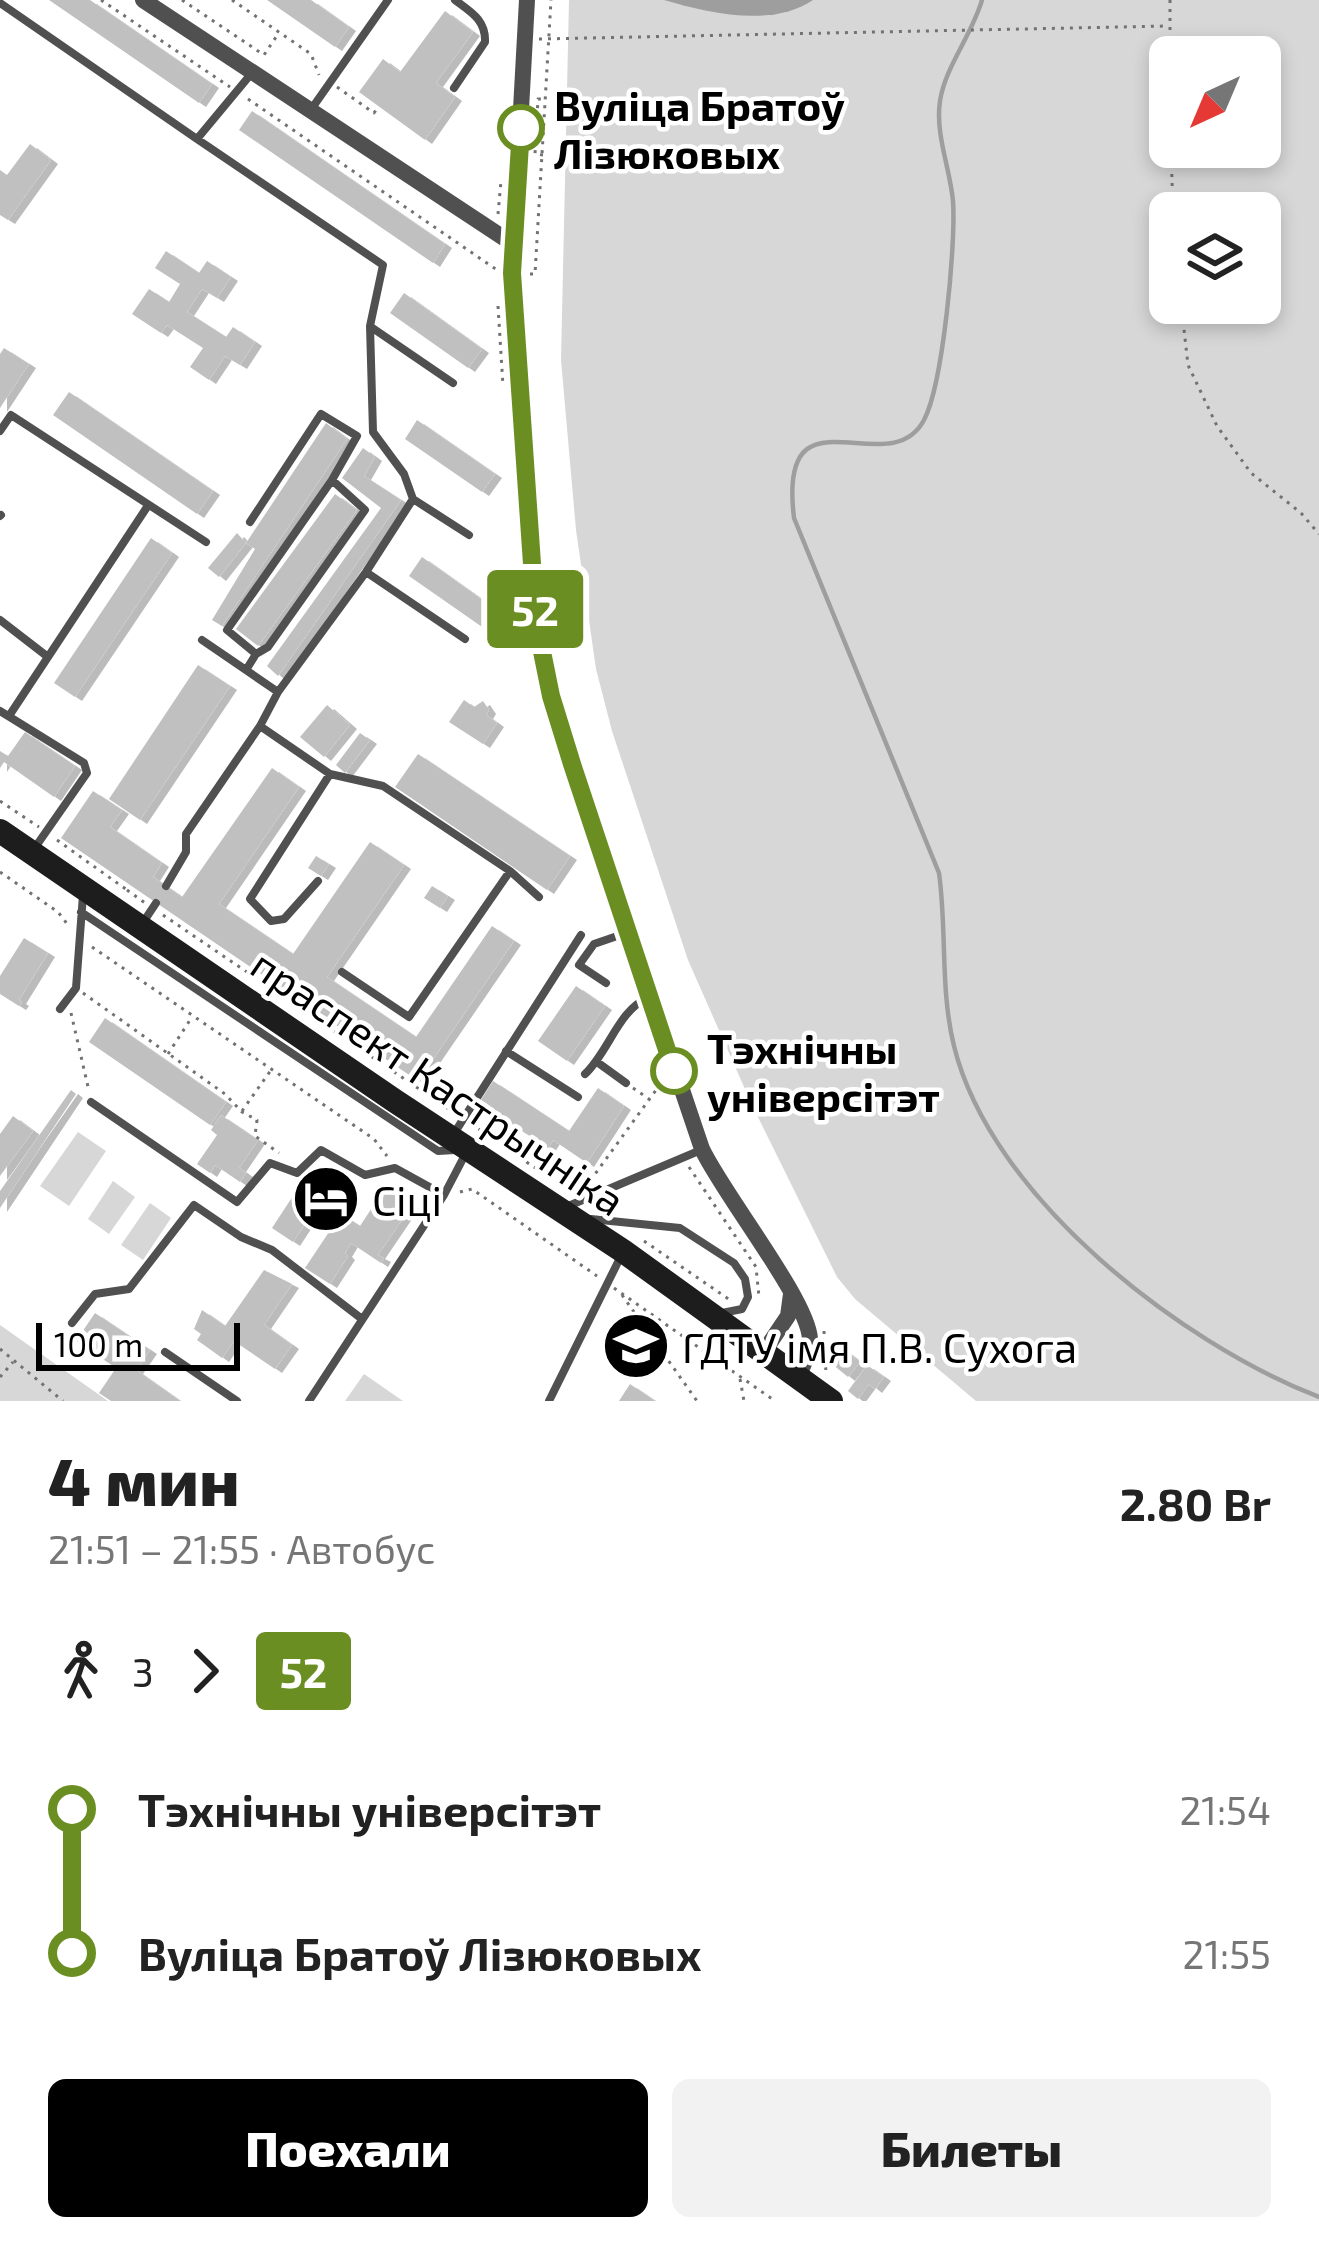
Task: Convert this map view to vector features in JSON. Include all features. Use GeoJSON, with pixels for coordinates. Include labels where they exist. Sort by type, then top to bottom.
{"type":"FeatureCollection","features":[{"type":"Feature","properties":{"kind":"main road","name":"праспект Кастрычніка"},"geometry":{"type":"LineString","coordinates":[[0,831],[39,842],[82,900],[149,913],[831,1401]]}},
{"type":"Feature","properties":{"kind":"street"},"geometry":{"type":"LineString","coordinates":[[143,0],[512,244]]}},
{"type":"Feature","properties":{"kind":"street"},"geometry":{"type":"LineString","coordinates":[[526,0],[512,273],[536,622],[551,696],[702,1149],[791,1294],[810,1340],[799,1375]]}},
{"type":"Feature","properties":{"kind":"street"},"geometry":{"type":"LineString","coordinates":[[765,1350],[788,1316],[791,1294]]}},
{"type":"Feature","properties":{"kind":"lane"},"geometry":{"type":"LineString","coordinates":[[309,112],[388,0]]}},
{"type":"Feature","properties":{"kind":"lane"},"geometry":{"type":"LineString","coordinates":[[454,88],[486,35],[482,21],[455,0]]}},
{"type":"Feature","properties":{"kind":"lane"},"geometry":{"type":"LineString","coordinates":[[0,3],[383,265],[370,326],[374,432],[404,474],[413,499],[469,536]]}},
{"type":"Feature","properties":{"kind":"lane"},"geometry":{"type":"LineString","coordinates":[[197,139],[251,74]]}},
{"type":"Feature","properties":{"kind":"lane"},"geometry":{"type":"LineString","coordinates":[[370,326],[453,383]]}},
{"type":"Feature","properties":{"kind":"lane"},"geometry":{"type":"LineString","coordinates":[[250,522],[321,414],[357,436],[374,432]]}},
{"type":"Feature","properties":{"kind":"lane"},"geometry":{"type":"LineString","coordinates":[[0,431],[11,415],[206,542]]}},
{"type":"Feature","properties":{"kind":"lane"},"geometry":{"type":"LineString","coordinates":[[256,653],[227,630],[332,480],[357,436]]}},
{"type":"Feature","properties":{"kind":"lane"},"geometry":{"type":"LineString","coordinates":[[246,670],[256,653],[268,647],[365,510],[332,480]]}},
{"type":"Feature","properties":{"kind":"lane"},"geometry":{"type":"LineString","coordinates":[[166,886],[185,852],[186,834],[413,499]]}},
{"type":"Feature","properties":{"kind":"lane"},"geometry":{"type":"LineString","coordinates":[[39,842],[87,773],[84,763],[4,713],[49,657],[147,507]]}},
{"type":"Feature","properties":{"kind":"lane"},"geometry":{"type":"LineString","coordinates":[[366,572],[465,639]]}},
{"type":"Feature","properties":{"kind":"lane"},"geometry":{"type":"LineString","coordinates":[[0,620],[49,657]]}},
{"type":"Feature","properties":{"kind":"lane"},"geometry":{"type":"LineString","coordinates":[[202,640],[278,692]]}},
{"type":"Feature","properties":{"kind":"lane"},"geometry":{"type":"LineString","coordinates":[[260,726],[330,774],[383,786],[510,871],[539,897]]}},
{"type":"Feature","properties":{"kind":"lane"},"geometry":{"type":"LineString","coordinates":[[318,881],[284,919],[271,921],[250,898],[330,774]]}},
{"type":"Feature","properties":{"kind":"lane"},"geometry":{"type":"LineString","coordinates":[[342,972],[409,1017],[510,871]]}},
{"type":"Feature","properties":{"kind":"lane"},"geometry":{"type":"LineString","coordinates":[[60,1010],[76,988],[82,900]]}},
{"type":"Feature","properties":{"kind":"lane"},"geometry":{"type":"LineString","coordinates":[[82,900],[439,1151],[460,1136]]}},
{"type":"Feature","properties":{"kind":"lane"},"geometry":{"type":"LineString","coordinates":[[606,983],[579,965],[594,944],[627,933]]}},
{"type":"Feature","properties":{"kind":"lane"},"geometry":{"type":"LineString","coordinates":[[309,1401],[444,1195],[460,1136],[506,1051],[581,935]]}},
{"type":"Feature","properties":{"kind":"lane"},"geometry":{"type":"LineString","coordinates":[[585,1074],[636,1003],[648,998]]}},
{"type":"Feature","properties":{"kind":"lane"},"geometry":{"type":"LineString","coordinates":[[506,1051],[578,1097]]}},
{"type":"Feature","properties":{"kind":"lane"},"geometry":{"type":"LineString","coordinates":[[597,1062],[626,1083]]}},
{"type":"Feature","properties":{"kind":"lane"},"geometry":{"type":"LineString","coordinates":[[91,1102],[238,1202],[270,1163],[297,1174],[321,1150],[365,1175],[394,1168],[444,1195]]}},
{"type":"Feature","properties":{"kind":"lane"},"geometry":{"type":"LineString","coordinates":[[566,1213],[702,1149]]}},
{"type":"Feature","properties":{"kind":"lane"},"geometry":{"type":"LineString","coordinates":[[72,1323],[95,1294],[130,1289],[194,1204],[241,1237],[272,1250],[362,1319]]}},
{"type":"Feature","properties":{"kind":"lane"},"geometry":{"type":"LineString","coordinates":[[566,1213],[680,1228],[734,1263],[745,1280],[748,1297],[742,1309],[728,1314],[709,1311]]}},
{"type":"Feature","properties":{"kind":"lane"},"geometry":{"type":"LineString","coordinates":[[549,1401],[623,1251]]}},
{"type":"Feature","properties":{"kind":"lane"},"geometry":{"type":"LineString","coordinates":[[165,1352],[237,1401]]}},
{"type":"Feature","properties":{"kind":"path"},"geometry":{"type":"LineString","coordinates":[[101,0],[500,272],[535,274],[543,155],[535,154],[538,99],[545,99],[551,0]]}},
{"type":"Feature","properties":{"kind":"path"},"geometry":{"type":"LineString","coordinates":[[182,0],[265,55],[280,33]]}},
{"type":"Feature","properties":{"kind":"path"},"geometry":{"type":"LineString","coordinates":[[232,0],[311,54],[318,74],[374,113],[379,106]]}},
{"type":"Feature","properties":{"kind":"path"},"geometry":{"type":"LineString","coordinates":[[1167,36],[1170,0]]}},
{"type":"Feature","properties":{"kind":"path"},"geometry":{"type":"LineString","coordinates":[[524,40],[1167,26]]}},
{"type":"Feature","properties":{"kind":"path"},"geometry":{"type":"LineString","coordinates":[[497,314],[502,381]]}},
{"type":"Feature","properties":{"kind":"path"},"geometry":{"type":"LineString","coordinates":[[1183,324],[1188,364],[1217,426],[1251,473],[1301,513],[1319,534]]}},
{"type":"Feature","properties":{"kind":"path"},"geometry":{"type":"LineString","coordinates":[[0,801],[39,842]]}},
{"type":"Feature","properties":{"kind":"path"},"geometry":{"type":"LineString","coordinates":[[0,872],[58,912],[79,939],[374,1139],[394,1168]]}},
{"type":"Feature","properties":{"kind":"path"},"geometry":{"type":"LineString","coordinates":[[128,890],[149,913],[460,1136],[518,1156]]}},
{"type":"Feature","properties":{"kind":"path"},"geometry":{"type":"LineString","coordinates":[[76,988],[257,1120],[255,1136],[279,1153],[270,1163]]}},
{"type":"Feature","properties":{"kind":"path"},"geometry":{"type":"LineString","coordinates":[[67,1000],[91,1102]]}},
{"type":"Feature","properties":{"kind":"path"},"geometry":{"type":"LineString","coordinates":[[167,1054],[193,1015]]}},
{"type":"Feature","properties":{"kind":"path"},"geometry":{"type":"LineString","coordinates":[[242,1112],[272,1069]]}},
{"type":"Feature","properties":{"kind":"path"},"geometry":{"type":"LineString","coordinates":[[549,1243],[665,1077]]}},
{"type":"Feature","properties":{"kind":"path"},"geometry":{"type":"LineString","coordinates":[[626,1083],[649,1099]]}},
{"type":"Feature","properties":{"kind":"path"},"geometry":{"type":"LineString","coordinates":[[689,1167],[739,1245]]}},
{"type":"Feature","properties":{"kind":"path"},"geometry":{"type":"LineString","coordinates":[[620,1292],[697,1401]]}},
{"type":"Feature","properties":{"kind":"path"},"geometry":{"type":"LineString","coordinates":[[0,1348],[63,1401]]}},
{"type":"Feature","properties":{"kind":"path"},"geometry":{"type":"LineString","coordinates":[[0,1377],[14,1360]]}},
{"type":"Feature","properties":{"kind":"path"},"geometry":{"type":"LineString","coordinates":[[740,1375],[744,1401]]}},
{"type":"Feature","properties":{"kind":"shaded area"},"geometry":{"type":"Polygon","coordinates":[[[569,0],[1319,0],[1319,1401],[976,1401],[855,1299],[837,1277],[752,1105],[688,960],[612,731],[596,669],[576,530],[561,360],[569,0]]]}},
{"type":"Feature","properties":{"kind":"shaded area"},"geometry":{"type":"Polygon","coordinates":[[[664,0],[813,0],[797,9],[759,16],[664,0]]]}},
{"type":"Feature","properties":{"kind":"shaded area"},"geometry":{"type":"Polygon","coordinates":[[[78,1132],[106,1151],[69,1206],[40,1186],[78,1132]]]}},
{"type":"Feature","properties":{"kind":"shaded area"},"geometry":{"type":"Polygon","coordinates":[[[113,1181],[135,1197],[109,1234],[88,1219],[113,1181]]]}},
{"type":"Feature","properties":{"kind":"shaded area"},"geometry":{"type":"Polygon","coordinates":[[[150,1203],[171,1218],[143,1260],[121,1245],[150,1203]]]}},
{"type":"Feature","properties":{"kind":"shaded area"},"geometry":{"type":"Polygon","coordinates":[[[0,1325],[108,1401],[0,1401],[0,1325]]]}},
{"type":"Feature","properties":{"kind":"shaded area"},"geometry":{"type":"Polygon","coordinates":[[[364,1374],[403,1401],[345,1401],[364,1374]]]}},
{"type":"Feature","properties":{"kind":"building"},"geometry":{"type":"Polygon","coordinates":[[[49,0],[90,0],[212,84],[199,103],[49,0]]]}},
{"type":"Feature","properties":{"kind":"building"},"geometry":{"type":"Polygon","coordinates":[[[267,0],[311,0],[349,27],[335,47],[267,0]]]}},
{"type":"Feature","properties":{"kind":"building"},"geometry":{"type":"Polygon","coordinates":[[[445,11],[473,32],[436,83],[455,97],[425,140],[359,92],[383,59],[400,72],[445,11]]]}},
{"type":"Feature","properties":{"kind":"building"},"geometry":{"type":"Polygon","coordinates":[[[252,111],[445,244],[433,263],[239,130],[252,111]]]}},
{"type":"Feature","properties":{"kind":"building"},"geometry":{"type":"Polygon","coordinates":[[[30,144],[51,160],[8,220],[0,215],[0,170],[7,175],[30,144]]]}},
{"type":"Feature","properties":{"kind":"building"},"geometry":{"type":"Polygon","coordinates":[[[166,251],[199,273],[207,261],[231,277],[217,298],[202,289],[187,312],[226,337],[233,327],[255,342],[240,365],[225,356],[209,380],[190,367],[203,348],[167,325],[161,333],[132,314],[149,289],[169,302],[180,284],[155,268],[166,251]]]}},
{"type":"Feature","properties":{"kind":"building"},"geometry":{"type":"Polygon","coordinates":[[[404,293],[482,349],[468,368],[390,313],[404,293]]]}},
{"type":"Feature","properties":{"kind":"building"},"geometry":{"type":"Polygon","coordinates":[[[4,348],[29,364],[0,408],[0,354],[4,348]]]}},
{"type":"Feature","properties":{"kind":"building"},"geometry":{"type":"Polygon","coordinates":[[[69,392],[213,491],[197,514],[53,415],[69,392]]]}},
{"type":"Feature","properties":{"kind":"building"},"geometry":{"type":"Polygon","coordinates":[[[417,420],[495,474],[482,492],[405,439],[417,420]]]}},
{"type":"Feature","properties":{"kind":"building"},"geometry":{"type":"Polygon","coordinates":[[[326,423],[347,439],[222,626],[212,620],[255,549],[246,543],[326,423]]]}},
{"type":"Feature","properties":{"kind":"building"},"geometry":{"type":"Polygon","coordinates":[[[363,448],[375,457],[364,476],[401,500],[278,676],[267,666],[381,508],[342,478],[363,448]]]}},
{"type":"Feature","properties":{"kind":"building"},"geometry":{"type":"Polygon","coordinates":[[[335,494],[357,510],[258,646],[236,629],[335,494]]]}},
{"type":"Feature","properties":{"kind":"building"},"geometry":{"type":"Polygon","coordinates":[[[237,533],[246,543],[219,577],[208,568],[237,533]]]}},
{"type":"Feature","properties":{"kind":"building"},"geometry":{"type":"Polygon","coordinates":[[[151,538],[172,553],[75,697],[54,683],[151,538]]]}},
{"type":"Feature","properties":{"kind":"building"},"geometry":{"type":"Polygon","coordinates":[[[422,557],[498,611],[485,629],[409,576],[422,557]]]}},
{"type":"Feature","properties":{"kind":"building"},"geometry":{"type":"Polygon","coordinates":[[[198,665],[230,686],[140,820],[109,799],[198,665]]]}},
{"type":"Feature","properties":{"kind":"building"},"geometry":{"type":"Polygon","coordinates":[[[464,700],[474,707],[483,701],[489,710],[486,715],[497,723],[483,744],[449,722],[464,700]]]}},
{"type":"Feature","properties":{"kind":"building"},"geometry":{"type":"Polygon","coordinates":[[[327,705],[350,725],[324,757],[300,737],[327,705]]]}},
{"type":"Feature","properties":{"kind":"building"},"geometry":{"type":"Polygon","coordinates":[[[25,732],[75,766],[54,797],[4,762],[0,768],[0,751],[8,756],[25,732]]]}},
{"type":"Feature","properties":{"kind":"building"},"geometry":{"type":"Polygon","coordinates":[[[360,733],[370,740],[345,773],[336,765],[360,733]]]}},
{"type":"Feature","properties":{"kind":"building"},"geometry":{"type":"Polygon","coordinates":[[[418,754],[570,856],[547,890],[395,787],[418,754]]]}},
{"type":"Feature","properties":{"kind":"building"},"geometry":{"type":"Polygon","coordinates":[[[272,768],[299,787],[219,904],[293,954],[370,842],[404,865],[327,977],[416,1037],[492,926],[514,941],[418,1081],[61,838],[93,791],[122,810],[110,827],[162,863],[153,877],[182,897],[272,768]]]}},
{"type":"Feature","properties":{"kind":"building"},"geometry":{"type":"Polygon","coordinates":[[[316,856],[329,864],[321,876],[308,868],[316,856]]]}},
{"type":"Feature","properties":{"kind":"building"},"geometry":{"type":"Polygon","coordinates":[[[432,886],[448,896],[440,908],[424,898],[432,886]]]}},
{"type":"Feature","properties":{"kind":"building"},"geometry":{"type":"Polygon","coordinates":[[[24,938],[48,953],[19,1006],[0,994],[0,976],[24,938]]]}},
{"type":"Feature","properties":{"kind":"building"},"geometry":{"type":"Polygon","coordinates":[[[576,986],[605,1006],[567,1061],[538,1041],[576,986]]]}},
{"type":"Feature","properties":{"kind":"building"},"geometry":{"type":"Polygon","coordinates":[[[105,1018],[226,1102],[210,1125],[89,1042],[105,1018]]]}},
{"type":"Feature","properties":{"kind":"building"},"geometry":{"type":"Polygon","coordinates":[[[493,1081],[569,1131],[598,1088],[624,1106],[587,1163],[553,1140],[548,1148],[479,1103],[493,1081]]]}},
{"type":"Feature","properties":{"kind":"building"},"geometry":{"type":"Polygon","coordinates":[[[71,1090],[76,1094],[0,1208],[0,1191],[71,1090]]]}},
{"type":"Feature","properties":{"kind":"building"},"geometry":{"type":"Polygon","coordinates":[[[221,1115],[258,1140],[239,1168],[246,1173],[240,1182],[215,1165],[210,1173],[197,1164],[217,1135],[211,1130],[221,1115]]]}},
{"type":"Feature","properties":{"kind":"building"},"geometry":{"type":"Polygon","coordinates":[[[13,1116],[33,1131],[0,1176],[0,1134],[13,1116]]]}},
{"type":"Feature","properties":{"kind":"building"},"geometry":{"type":"Polygon","coordinates":[[[306,1176],[345,1202],[338,1212],[360,1226],[385,1188],[412,1205],[378,1255],[384,1258],[381,1263],[351,1243],[330,1284],[305,1268],[331,1229],[310,1216],[293,1242],[272,1228],[306,1176]]]}},
{"type":"Feature","properties":{"kind":"building"},"geometry":{"type":"Polygon","coordinates":[[[264,1270],[292,1284],[264,1325],[292,1345],[275,1369],[234,1341],[222,1358],[197,1340],[201,1334],[194,1329],[202,1310],[225,1326],[264,1270]]]}},
{"type":"Feature","properties":{"kind":"building"},"geometry":{"type":"Polygon","coordinates":[[[95,1313],[150,1350],[136,1370],[180,1401],[111,1401],[99,1393],[116,1368],[76,1341],[95,1313]]]}},
{"type":"Feature","properties":{"kind":"building"},"geometry":{"type":"Polygon","coordinates":[[[843,1349],[860,1362],[848,1377],[832,1364],[843,1349]]]}},
{"type":"Feature","properties":{"kind":"building"},"geometry":{"type":"Polygon","coordinates":[[[867,1365],[884,1377],[875,1389],[869,1384],[858,1399],[848,1391],[867,1365]]]}},
{"type":"Feature","properties":{"kind":"building"},"geometry":{"type":"Polygon","coordinates":[[[630,1384],[655,1401],[619,1401],[630,1384]]]}},
{"type":"Feature","properties":{"kind":"waterway"},"geometry":{"type":"LineString","coordinates":[[982,0],[940,101],[953,221],[947,313],[931,402],[924,420],[908,438],[887,444],[818,444],[802,454],[793,477],[794,518],[939,873],[954,1046],[975,1102],[1007,1157],[1049,1209],[1152,1302],[1265,1373],[1319,1397]]}},
{"type":"Feature","properties":{"kind":"bus line","name":"52"},"geometry":{"type":"LineString","coordinates":[[521,128],[512,273],[536,622],[551,696],[674,1071]]}},
{"type":"Feature","properties":{"kind":"place","name":"Вуліца Братоў Лізюковых"},"geometry":{"type":"Point","coordinates":[521,128]}},
{"type":"Feature","properties":{"kind":"place","name":"Тэхнічны універсітэт"},"geometry":{"type":"Point","coordinates":[674,1071]}},
{"type":"Feature","properties":{"kind":"place","name":"Сіці"},"geometry":{"type":"Point","coordinates":[326,1199]}},
{"type":"Feature","properties":{"kind":"place","name":"ГДТУ імя П.В. Сухога"},"geometry":{"type":"Point","coordinates":[636,1346]}}]}
